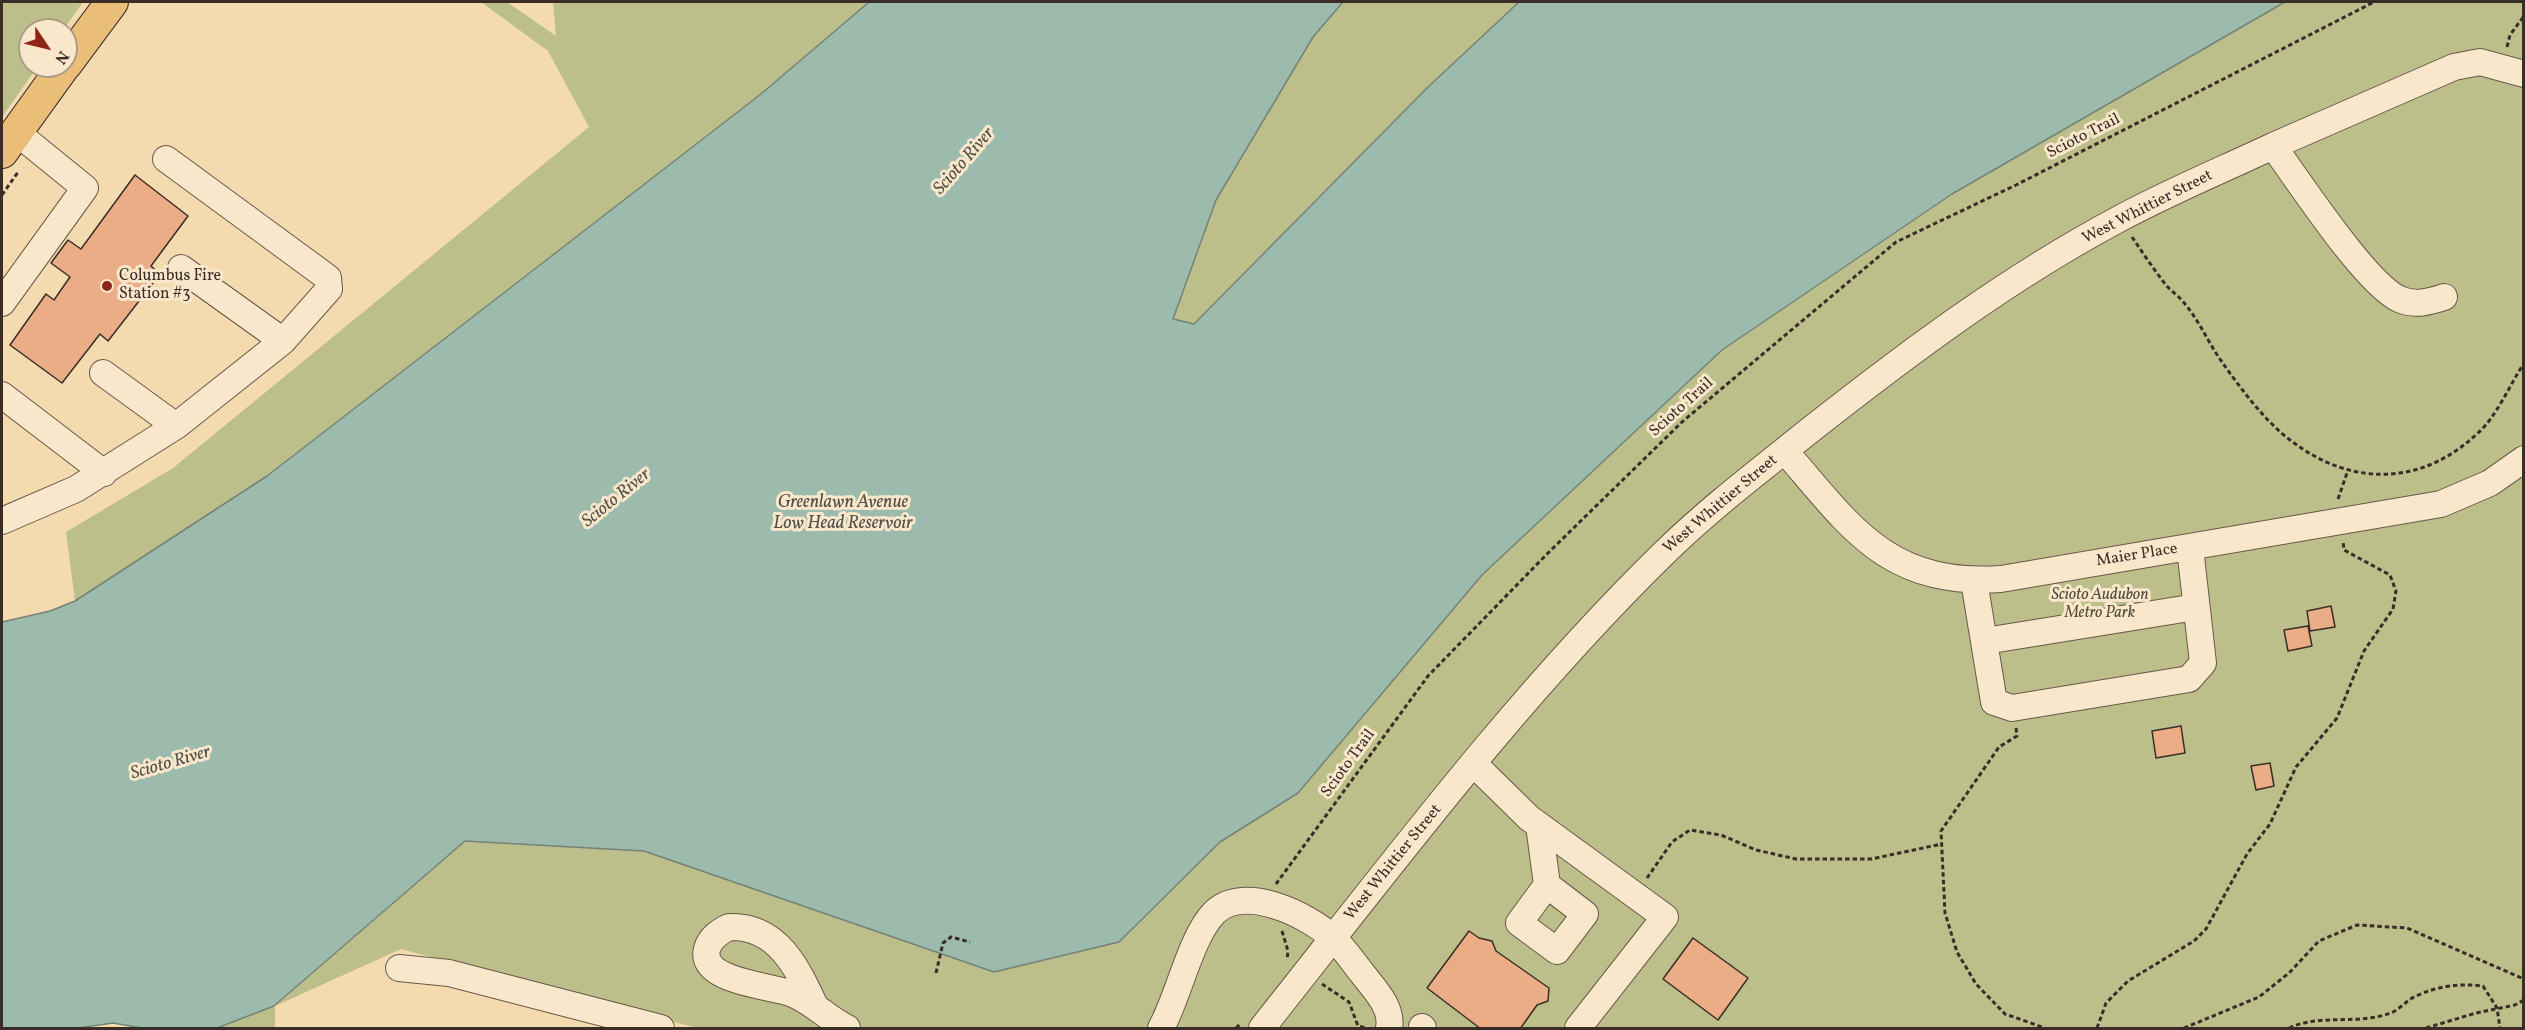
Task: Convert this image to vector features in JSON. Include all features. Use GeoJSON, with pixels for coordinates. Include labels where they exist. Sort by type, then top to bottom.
{"type":"FeatureCollection","features":[{"type":"Feature","properties":{"kind":"main road"},"geometry":{"type":"LineString","coordinates":[[78,48],[112,2]]}},
{"type":"Feature","properties":{"kind":"main road"},"geometry":{"type":"LineString","coordinates":[[9,142],[56,78]]}},
{"type":"Feature","properties":{"kind":"street","name":"West Whittier Street"},"geometry":{"type":"LineString","coordinates":[[1252,1024],[1295,971],[1333,938],[1566,654],[1665,552],[1718,503],[1878,377],[1965,313],[2119,219],[2273,146],[2454,67],[2480,62],[2513,70]]}},
{"type":"Feature","properties":{"kind":"street"},"geometry":{"type":"LineString","coordinates":[[2,303],[85,188],[9,142]]}},
{"type":"Feature","properties":{"kind":"street"},"geometry":{"type":"LineString","coordinates":[[2273,146],[2345,243],[2386,291],[2412,303],[2426,303],[2444,297]]}},
{"type":"Feature","properties":{"kind":"street"},"geometry":{"type":"LineString","coordinates":[[2,521],[76,489],[176,426],[283,340],[329,289],[328,278],[166,159]]}},
{"type":"Feature","properties":{"kind":"street"},"geometry":{"type":"LineString","coordinates":[[181,268],[283,340]]}},
{"type":"Feature","properties":{"kind":"street"},"geometry":{"type":"LineString","coordinates":[[103,373],[176,426]]}},
{"type":"Feature","properties":{"kind":"street"},"geometry":{"type":"LineString","coordinates":[[2,396],[104,473]]}},
{"type":"Feature","properties":{"kind":"street","name":"Maier Place"},"geometry":{"type":"LineString","coordinates":[[1785,451],[1859,534],[1883,553],[1925,574],[1974,581],[2001,579],[2190,548],[2440,504],[2490,483],[2523,459]]}},
{"type":"Feature","properties":{"kind":"street"},"geometry":{"type":"LineString","coordinates":[[1974,581],[1994,702],[2012,708],[2189,679],[2203,663],[2190,548]]}},
{"type":"Feature","properties":{"kind":"street"},"geometry":{"type":"LineString","coordinates":[[1985,641],[2196,607]]}},
{"type":"Feature","properties":{"kind":"street"},"geometry":{"type":"LineString","coordinates":[[1474,764],[1539,825],[1665,916],[1578,1029]]}},
{"type":"Feature","properties":{"kind":"street"},"geometry":{"type":"LineString","coordinates":[[1539,825],[1547,885]]}},
{"type":"Feature","properties":{"kind":"street"},"geometry":{"type":"LineString","coordinates":[[1161,1029],[1199,937],[1215,912],[1237,901],[1264,900],[1312,923],[1333,938],[1384,1000],[1389,1029]]}},
{"type":"Feature","properties":{"kind":"street"},"geometry":{"type":"LineString","coordinates":[[399,968],[471,978],[661,1029]]}},
{"type":"Feature","properties":{"kind":"street"},"geometry":{"type":"LineString","coordinates":[[814,1006],[848,1029]]}},
{"type":"Feature","properties":{"kind":"path","name":"Scioto Trail"},"geometry":{"type":"LineString","coordinates":[[1264,900],[1428,676],[1548,553],[1682,422],[1896,242],[2016,185],[2374,2]]}},
{"type":"Feature","properties":{"kind":"path"},"geometry":{"type":"LineString","coordinates":[[2513,70],[2510,35],[2523,16]]}},
{"type":"Feature","properties":{"kind":"path"},"geometry":{"type":"LineString","coordinates":[[2119,219],[2167,286],[2186,305],[2222,362],[2271,423],[2311,455],[2348,470],[2388,474],[2416,472],[2445,460],[2481,431],[2523,363]]}},
{"type":"Feature","properties":{"kind":"path"},"geometry":{"type":"LineString","coordinates":[[2097,1029],[2106,1003],[2128,981],[2194,940],[2206,929],[2247,854],[2270,824],[2296,767],[2337,718],[2364,651],[2393,609],[2396,591],[2390,575],[2344,550],[2339,523],[2339,490],[2348,470]]}},
{"type":"Feature","properties":{"kind":"path"},"geometry":{"type":"LineString","coordinates":[[2012,708],[2017,736],[1999,747],[1941,831],[1945,913],[1957,952],[1976,984],[2006,1014],[2045,1029]]}},
{"type":"Feature","properties":{"kind":"path"},"geometry":{"type":"LineString","coordinates":[[1637,895],[1653,867],[1672,842],[1690,830],[1721,835],[1756,850],[1796,859],[1871,858],[1942,844]]}},
{"type":"Feature","properties":{"kind":"path"},"geometry":{"type":"LineString","coordinates":[[2184,1029],[2259,997],[2289,973],[2319,941],[2357,925],[2408,928],[2523,978]]}},
{"type":"Feature","properties":{"kind":"path"},"geometry":{"type":"LineString","coordinates":[[1281,928],[1295,971],[1349,1002],[1358,1026],[1367,1029]]}},
{"type":"Feature","properties":{"kind":"path"},"geometry":{"type":"LineString","coordinates":[[936,973],[943,942],[951,937],[970,942]]}},
{"type":"Feature","properties":{"kind":"path"},"geometry":{"type":"LineString","coordinates":[[2289,1029],[2327,1019],[2369,1017],[2392,1012],[2415,997],[2458,983],[2482,986],[2498,1008],[2500,1029]]}},
{"type":"Feature","properties":{"kind":"path"},"geometry":{"type":"LineString","coordinates":[[2426,1029],[2515,1005],[2523,1000]]}},
{"type":"Feature","properties":{"kind":"path"},"geometry":{"type":"LineString","coordinates":[[1236,1029],[1252,1024]]}},
{"type":"Feature","properties":{"kind":"green space"},"geometry":{"type":"Polygon","coordinates":[[[2,2],[83,2],[72,18],[18,18],[18,78],[30,78],[2,117],[2,2]]]}},
{"type":"Feature","properties":{"kind":"green space"},"geometry":{"type":"Polygon","coordinates":[[[481,2],[507,2],[556,36],[553,2],[869,2],[761,94],[267,476],[75,601],[66,532],[173,468],[589,127],[548,51],[481,2]]]}},
{"type":"Feature","properties":{"kind":"green space"},"geometry":{"type":"Polygon","coordinates":[[[1343,2],[1519,2],[1427,88],[1194,324],[1173,319],[1216,200],[1313,37],[1343,2]]]}},
{"type":"Feature","properties":{"kind":"green space","name":"Scioto Audubon Metro Park"},"geometry":{"type":"Polygon","coordinates":[[[2285,2],[2523,2],[2523,1028],[697,1028],[401,949],[275,1006],[465,841],[644,851],[994,972],[1119,942],[1220,842],[1298,793],[1482,575],[1722,350],[1952,194],[2285,2]]]}},
{"type":"Feature","properties":{"kind":"green space"},"geometry":{"type":"Polygon","coordinates":[[[275,1006],[275,1028],[217,1028],[275,1006]]]}},
{"type":"Feature","properties":{"kind":"water","name":"Greenlawn Avenue Low Head Reservoir"},"geometry":{"type":"Polygon","coordinates":[[[869,2],[1343,2],[1313,37],[1216,200],[1173,319],[1194,324],[1427,88],[1519,2],[2285,2],[1952,194],[1722,350],[1482,575],[1298,793],[1220,842],[1119,942],[994,972],[644,851],[465,841],[274,1006],[217,1028],[142,1028],[113,1023],[78,1028],[2,1028],[2,622],[50,611],[75,601],[267,476],[761,94],[869,2]]]}},
{"type":"Feature","properties":{"kind":"building","name":"Columbus Fire Station #3"},"geometry":{"type":"Polygon","coordinates":[[[135,175],[188,216],[151,266],[160,274],[108,341],[100,334],[62,383],[10,345],[46,294],[54,300],[70,277],[51,263],[68,240],[81,249],[135,175]]]}},
{"type":"Feature","properties":{"kind":"building"},"geometry":{"type":"Polygon","coordinates":[[[2331,606],[2335,627],[2310,631],[2307,611],[2331,606]]]}},
{"type":"Feature","properties":{"kind":"building"},"geometry":{"type":"Polygon","coordinates":[[[2308,626],[2312,646],[2288,651],[2284,630],[2308,626]]]}},
{"type":"Feature","properties":{"kind":"building"},"geometry":{"type":"Polygon","coordinates":[[[2181,726],[2185,753],[2156,758],[2152,731],[2181,726]]]}},
{"type":"Feature","properties":{"kind":"building"},"geometry":{"type":"Polygon","coordinates":[[[2270,763],[2274,786],[2256,790],[2251,766],[2270,763]]]}},
{"type":"Feature","properties":{"kind":"building"},"geometry":{"type":"Polygon","coordinates":[[[1469,931],[1479,938],[1492,941],[1496,951],[1549,988],[1548,1001],[1537,1005],[1520,1029],[1481,1029],[1427,988],[1469,931]]]}},
{"type":"Feature","properties":{"kind":"building"},"geometry":{"type":"Polygon","coordinates":[[[1693,938],[1748,978],[1718,1020],[1663,979],[1693,938]]]}},
{"type":"Feature","properties":{"kind":"place","name":"Columbus Fire Station #3"},"geometry":{"type":"Point","coordinates":[107,286]}},
{"type":"Feature","properties":{"kind":"water label","name":"Scioto River"},"geometry":{"type":"Point","coordinates":[965,162]}},
{"type":"Feature","properties":{"kind":"water label","name":"Scioto River"},"geometry":{"type":"Point","coordinates":[617,499]}},
{"type":"Feature","properties":{"kind":"water label","name":"Scioto River"},"geometry":{"type":"Point","coordinates":[171,764]}}]}
